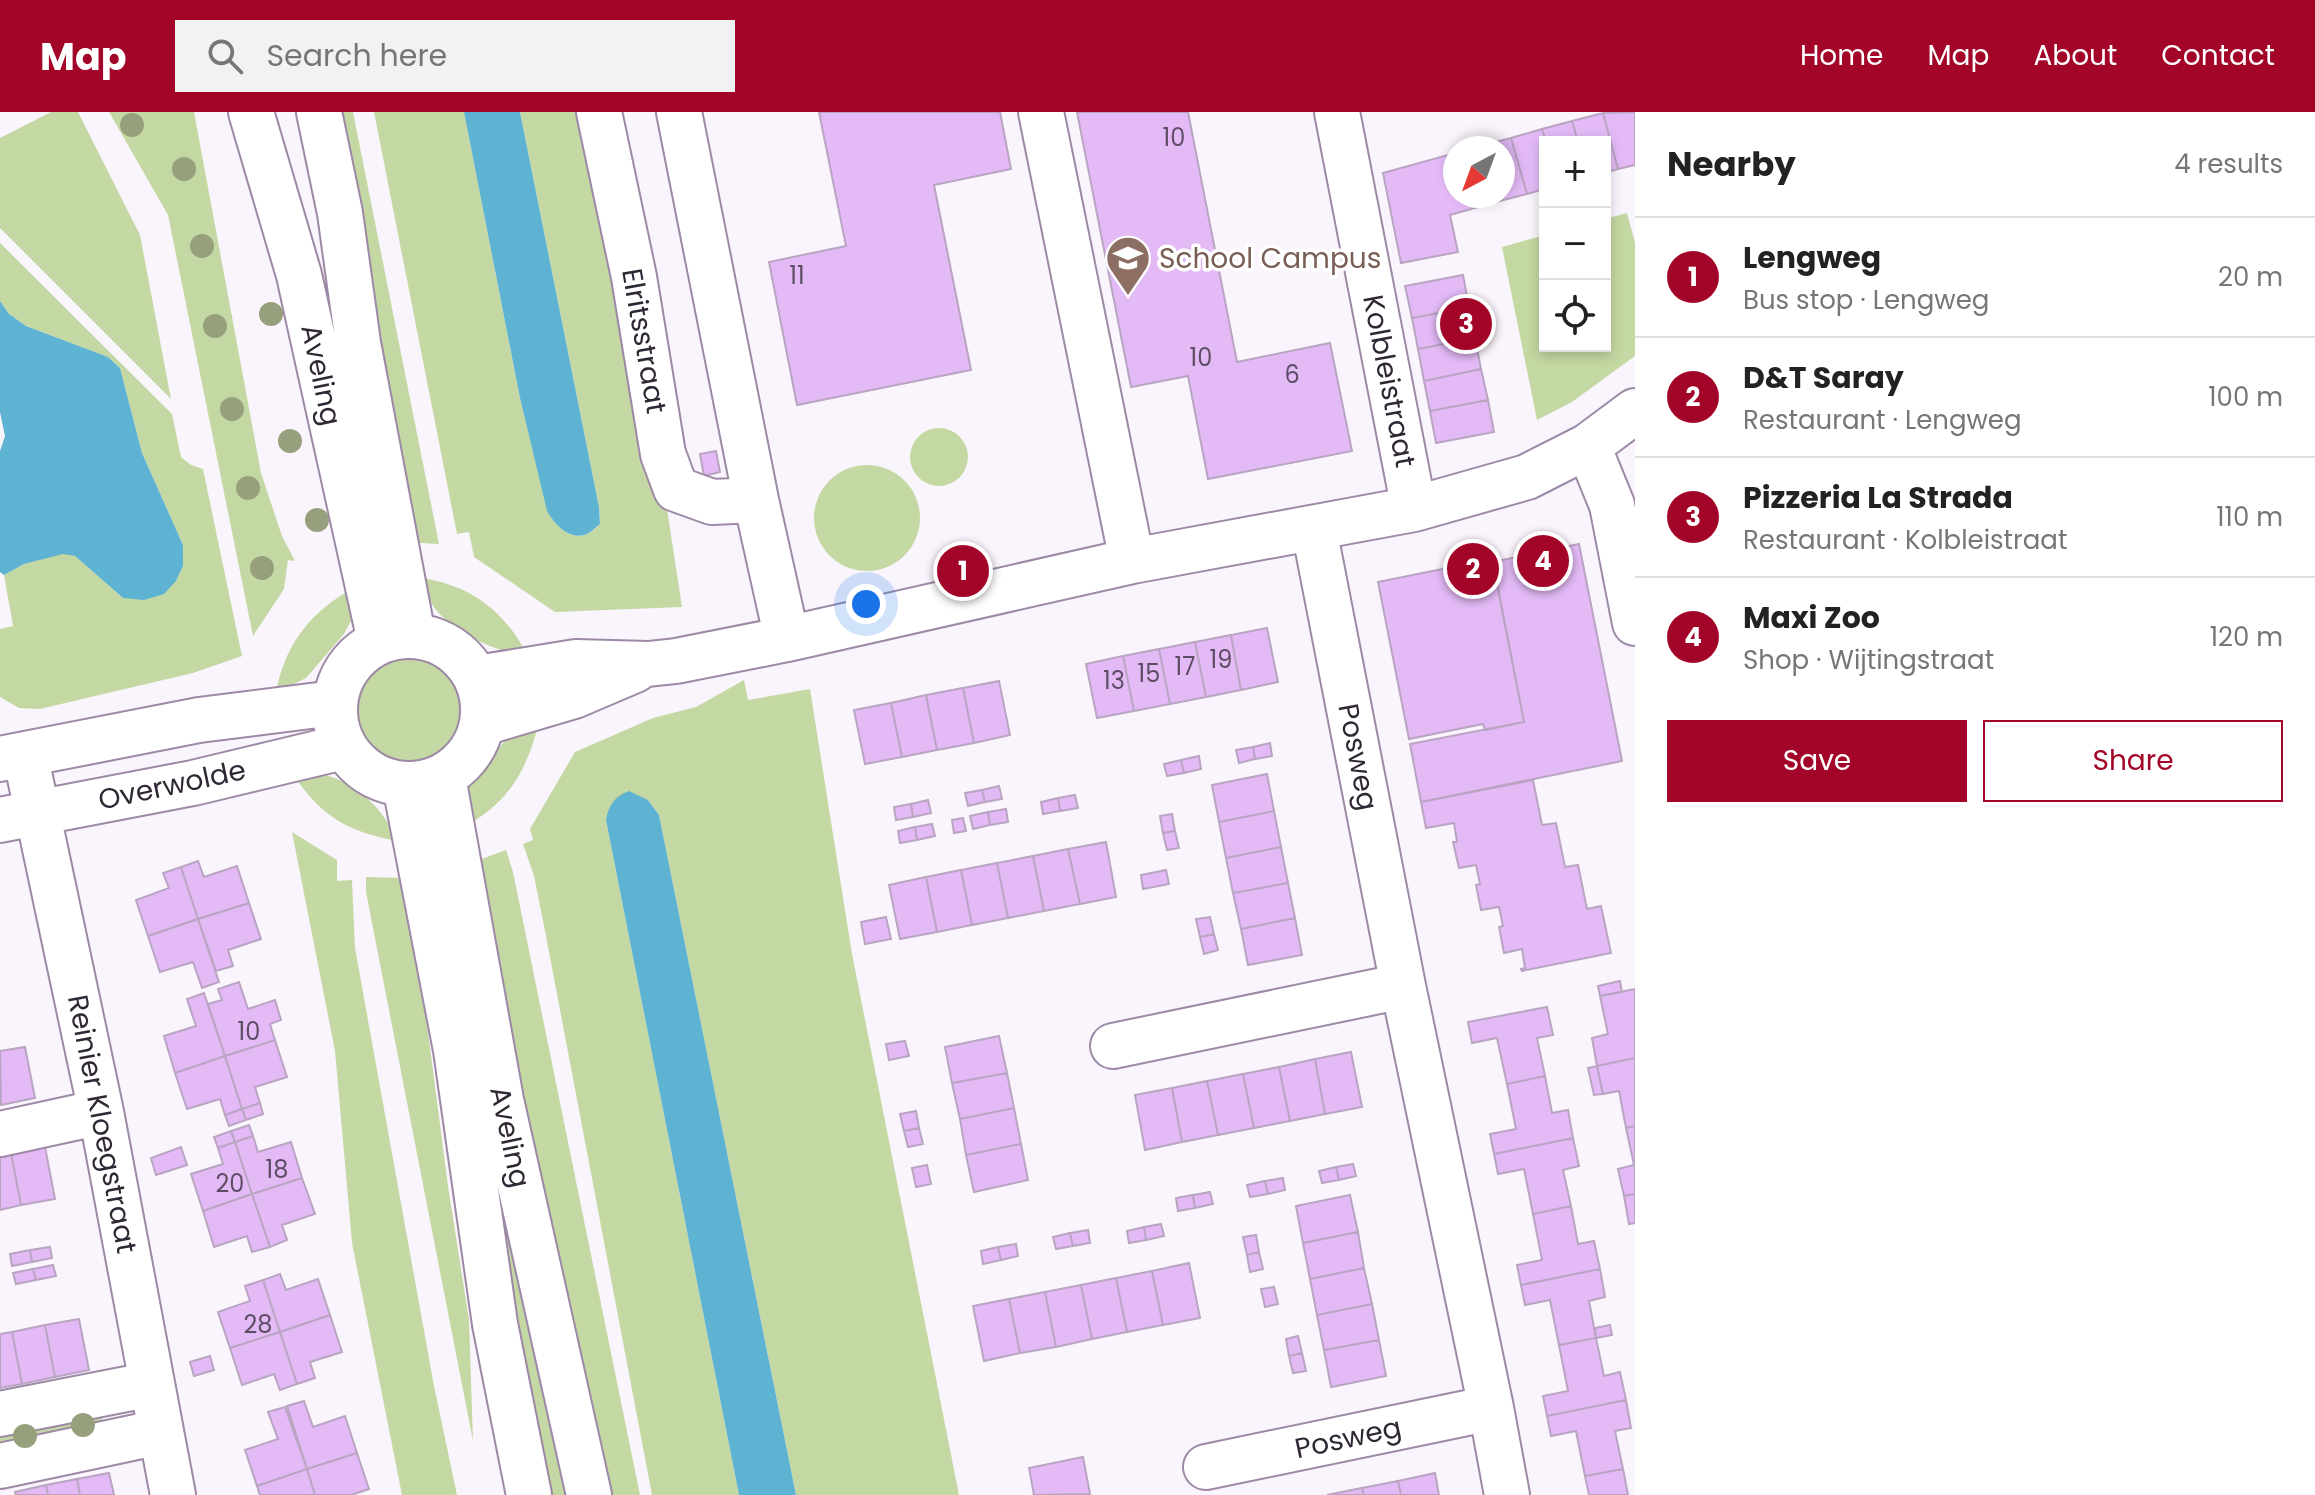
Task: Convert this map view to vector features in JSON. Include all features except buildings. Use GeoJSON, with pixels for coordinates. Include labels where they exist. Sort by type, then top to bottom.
{"type":"FeatureCollection","features":[{"type":"Feature","properties":{"kind":"street","name":"Aveling"},"geometry":{"type":"LineString","coordinates":[[251,112],[299,275],[396,639]]}},
{"type":"Feature","properties":{"kind":"street","name":"Aveling"},"geometry":{"type":"LineString","coordinates":[[319,112],[340,213],[396,639]]}},
{"type":"Feature","properties":{"kind":"street","name":"Elritsstraat"},"geometry":{"type":"LineString","coordinates":[[599,112],[634,277],[663,454],[676,489],[712,502],[756,500]]}},
{"type":"Feature","properties":{"kind":"street"},"geometry":{"type":"LineString","coordinates":[[679,112],[756,500],[787,639]]}},
{"type":"Feature","properties":{"kind":"street"},"geometry":{"type":"LineString","coordinates":[[1041,112],[1132,561]]}},
{"type":"Feature","properties":{"kind":"street","name":"Kolbleistraat"},"geometry":{"type":"LineString","coordinates":[[1337,112],[1414,509]]}},
{"type":"Feature","properties":{"kind":"street"},"geometry":{"type":"LineString","coordinates":[[477,678],[576,662],[648,664],[676,661],[1132,561],[1414,509],[1527,477],[1588,446],[1635,411]]}},
{"type":"Feature","properties":{"kind":"street"},"geometry":{"type":"LineString","coordinates":[[1588,446],[1612,505],[1635,623]]}},
{"type":"Feature","properties":{"kind":"street","name":"Posweg"},"geometry":{"type":"LineString","coordinates":[[1314,529],[1507,1495]]}},
{"type":"Feature","properties":{"kind":"street"},"geometry":{"type":"LineString","coordinates":[[396,639],[433,640],[450,649],[477,678],[483,700],[483,723],[475,745],[462,764],[424,781],[380,780],[359,767],[343,747],[335,725],[334,703],[339,683],[348,666],[362,651],[396,639]]}},
{"type":"Feature","properties":{"kind":"street"},"geometry":{"type":"LineString","coordinates":[[483,723],[574,696],[648,664]]}},
{"type":"Feature","properties":{"kind":"street","name":"Overwolde"},"geometry":{"type":"LineString","coordinates":[[12,756],[199,720],[334,703]]}},
{"type":"Feature","properties":{"kind":"street","name":"Overwolde"},"geometry":{"type":"LineString","coordinates":[[19,816],[193,783],[343,747]]}},
{"type":"Feature","properties":{"kind":"street","name":"Reinier Kloegstraat"},"geometry":{"type":"LineString","coordinates":[[12,756],[19,816],[101,1112],[173,1495]]}},
{"type":"Feature","properties":{"kind":"street","name":"Aveling"},"geometry":{"type":"LineString","coordinates":[[424,781],[456,1050],[495,1324],[529,1495]]}},
{"type":"Feature","properties":{"kind":"street","name":"Aveling"},"geometry":{"type":"LineString","coordinates":[[424,781],[501,1100],[589,1495]]}},
{"type":"Feature","properties":{"kind":"street"},"geometry":{"type":"LineString","coordinates":[[1113,1046],[1403,986]]}},
{"type":"Feature","properties":{"kind":"street"},"geometry":{"type":"LineString","coordinates":[[0,1134],[101,1112]]}},
{"type":"Feature","properties":{"kind":"street"},"geometry":{"type":"LineString","coordinates":[[0,1414],[152,1384]]}},
{"type":"Feature","properties":{"kind":"street","name":"Posweg"},"geometry":{"type":"LineString","coordinates":[[1206,1467],[1491,1408]]}},
{"type":"Feature","properties":{"kind":"street"},"geometry":{"type":"LineString","coordinates":[[0,1466],[160,1432]]}},
{"type":"Feature","properties":{"kind":"green space"},"geometry":{"type":"Polygon","coordinates":[[[51,112],[78,112],[140,235],[171,399],[0,228],[0,138],[51,112]]]}},
{"type":"Feature","properties":{"kind":"green space"},"geometry":{"type":"Polygon","coordinates":[[[109,112],[194,112],[261,473],[282,536],[295,561],[288,560],[284,589],[253,636],[168,215],[109,112]]]}},
{"type":"Feature","properties":{"kind":"green space"},"geometry":{"type":"Polygon","coordinates":[[[335,112],[353,112],[439,544],[406,542],[335,112]]]}},
{"type":"Feature","properties":{"kind":"green space"},"geometry":{"type":"Polygon","coordinates":[[[374,112],[464,112],[520,398],[547,510],[562,529],[578,536],[600,524],[599,507],[520,112],[580,112],[665,496],[682,607],[555,612],[474,557],[469,532],[457,534],[374,112]]]}},
{"type":"Feature","properties":{"kind":"green space"},"geometry":{"type":"Polygon","coordinates":[[[1627,213],[1635,243],[1635,356],[1572,402],[1537,420],[1502,247],[1539,237],[1539,352],[1611,352],[1611,217],[1627,213]]]}},
{"type":"Feature","properties":{"kind":"green space"},"geometry":{"type":"Polygon","coordinates":[[[0,243],[172,414],[181,457],[203,469],[242,656],[193,673],[40,709],[19,708],[0,697],[0,629],[13,626],[4,575],[24,564],[63,553],[75,556],[123,598],[176,581],[183,566],[183,545],[142,453],[120,368],[108,357],[26,326],[9,314],[0,301],[0,243]]]}},
{"type":"Feature","properties":{"kind":"green space"},"geometry":{"type":"Polygon","coordinates":[[[939,428],[960,436],[968,457],[960,478],[939,486],[918,478],[910,457],[918,436],[939,428]]]}},
{"type":"Feature","properties":{"kind":"green space"},"geometry":{"type":"Polygon","coordinates":[[[867,465],[887,469],[904,481],[916,498],[920,518],[916,538],[904,555],[887,567],[867,571],[847,567],[830,555],[818,538],[814,518],[818,498],[830,481],[847,469],[867,465]]]}},
{"type":"Feature","properties":{"kind":"green space"},"geometry":{"type":"Polygon","coordinates":[[[421,578],[453,586],[482,601],[515,635],[524,649],[522,656],[474,639],[446,620],[434,608],[421,578]]]}},
{"type":"Feature","properties":{"kind":"green space"},"geometry":{"type":"Polygon","coordinates":[[[352,589],[353,617],[344,634],[306,678],[279,689],[277,687],[287,656],[303,629],[325,607],[352,589]]]}},
{"type":"Feature","properties":{"kind":"green space"},"geometry":{"type":"Polygon","coordinates":[[[407,652],[429,657],[447,669],[459,687],[464,709],[459,731],[447,749],[429,761],[407,766],[385,761],[367,749],[355,731],[350,709],[355,687],[367,669],[385,657],[407,652]]]}},
{"type":"Feature","properties":{"kind":"green space"},"geometry":{"type":"Polygon","coordinates":[[[744,680],[748,700],[810,689],[852,954],[959,1495],[796,1495],[659,815],[648,800],[606,820],[739,1495],[652,1495],[546,936],[534,876],[523,844],[533,840],[530,829],[575,752],[653,718],[696,707],[744,680]]]}},
{"type":"Feature","properties":{"kind":"green space"},"geometry":{"type":"Polygon","coordinates":[[[539,722],[528,756],[513,784],[492,808],[462,828],[466,791],[470,784],[511,733],[539,722]]]}},
{"type":"Feature","properties":{"kind":"green space"},"geometry":{"type":"Polygon","coordinates":[[[316,772],[342,781],[364,796],[382,815],[395,838],[392,840],[362,832],[327,813],[297,780],[316,772]]]}},
{"type":"Feature","properties":{"kind":"green space"},"geometry":{"type":"Polygon","coordinates":[[[292,832],[337,860],[337,881],[352,880],[355,948],[434,1386],[457,1495],[402,1495],[352,1243],[335,1051],[292,832]]]}},
{"type":"Feature","properties":{"kind":"green space"},"geometry":{"type":"Polygon","coordinates":[[[506,850],[640,1495],[612,1495],[465,865],[506,850]]]}},
{"type":"Feature","properties":{"kind":"green space"},"geometry":{"type":"Polygon","coordinates":[[[366,877],[408,878],[448,1186],[469,1320],[473,1441],[366,892],[366,877]]]}},
{"type":"Feature","properties":{"kind":"green space"},"geometry":{"type":"Polygon","coordinates":[[[437,880],[585,1495],[544,1495],[437,880]]]}},
{"type":"Feature","properties":{"kind":"green space"},"geometry":{"type":"Polygon","coordinates":[[[99,1406],[105,1432],[0,1453],[0,1426],[99,1406]]]}},
{"type":"Feature","properties":{"kind":"water"},"geometry":{"type":"Polygon","coordinates":[[[464,112],[520,112],[599,507],[600,524],[584,535],[567,532],[557,525],[547,511],[520,398],[464,112]]]}},
{"type":"Feature","properties":{"kind":"water"},"geometry":{"type":"Polygon","coordinates":[[[0,301],[9,314],[26,326],[108,357],[120,368],[142,453],[183,545],[183,566],[176,581],[164,594],[144,600],[123,598],[75,556],[63,554],[24,564],[4,575],[0,572],[0,451],[5,436],[0,412],[0,301]]]}},
{"type":"Feature","properties":{"kind":"water"},"geometry":{"type":"Polygon","coordinates":[[[629,791],[648,800],[659,815],[796,1495],[739,1495],[606,820],[613,802],[629,791]]]}},
{"type":"Feature","properties":{"kind":"place","name":"School Campus"},"geometry":{"type":"Point","coordinates":[1128,297]}},
{"type":"Feature","properties":{"kind":"place","name":"Pizzeria La Strada"},"geometry":{"type":"Point","coordinates":[1466,324]}},
{"type":"Feature","properties":{"kind":"place","name":"Maxi Zoo"},"geometry":{"type":"Point","coordinates":[1543,561]}},
{"type":"Feature","properties":{"kind":"place","name":"D&T Saray"},"geometry":{"type":"Point","coordinates":[1473,569]}},
{"type":"Feature","properties":{"kind":"place","name":"Lengweg"},"geometry":{"type":"Point","coordinates":[963,571]}}]}
